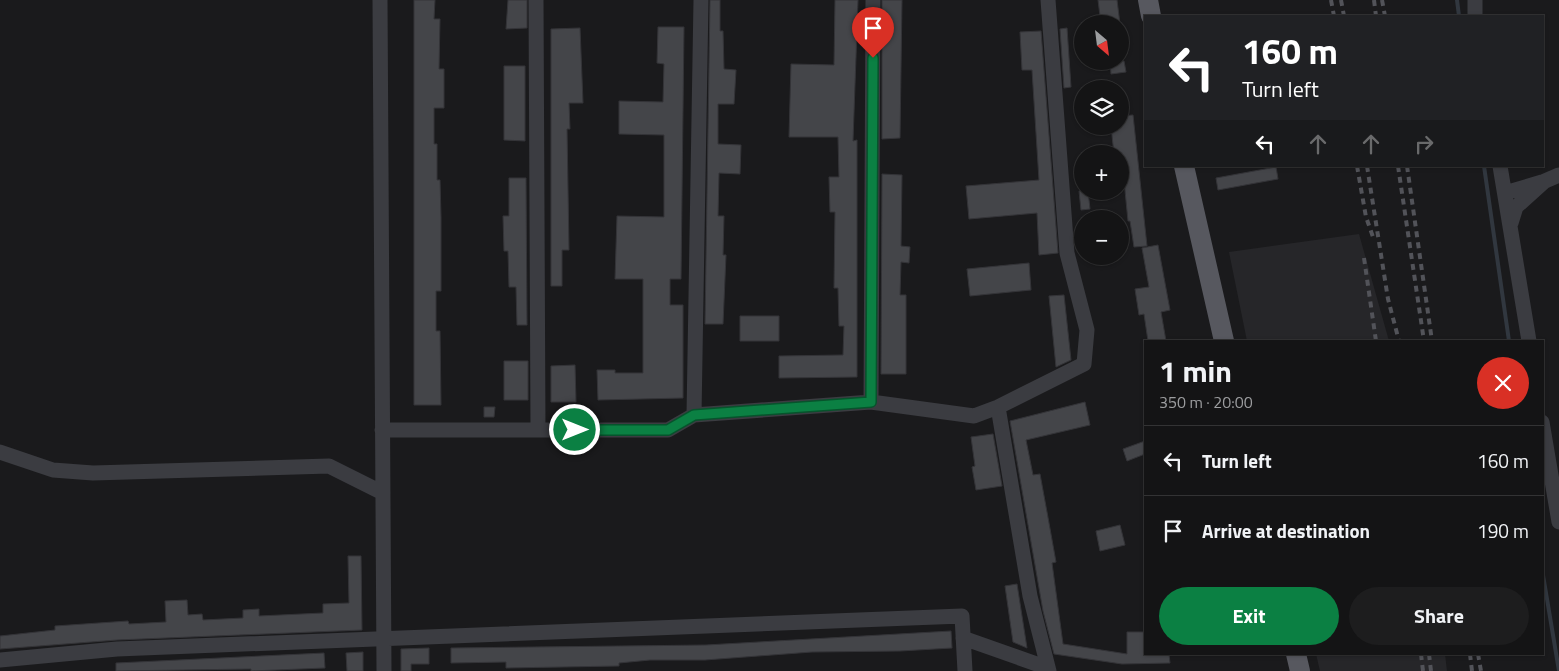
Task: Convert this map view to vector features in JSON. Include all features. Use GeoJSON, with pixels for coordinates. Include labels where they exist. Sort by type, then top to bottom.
{"type":"FeatureCollection","features":[{"type":"Feature","properties":{"kind":"main road"},"geometry":{"type":"LineString","coordinates":[[1148,0],[1151,15]]}},
{"type":"Feature","properties":{"kind":"main road"},"geometry":{"type":"LineString","coordinates":[[1184,167],[1224,340]]}},
{"type":"Feature","properties":{"kind":"main road"},"geometry":{"type":"LineString","coordinates":[[1296,655],[1300,671]]}},
{"type":"Feature","properties":{"kind":"street"},"geometry":{"type":"LineString","coordinates":[[380,0],[384,671]]}},
{"type":"Feature","properties":{"kind":"street"},"geometry":{"type":"LineString","coordinates":[[536,0],[538,430]]}},
{"type":"Feature","properties":{"kind":"street"},"geometry":{"type":"LineString","coordinates":[[694,415],[700,0]]}},
{"type":"Feature","properties":{"kind":"street"},"geometry":{"type":"LineString","coordinates":[[871,402],[873,0]]}},
{"type":"Feature","properties":{"kind":"street"},"geometry":{"type":"LineString","coordinates":[[382,430],[668,430],[694,415],[871,402],[974,416],[998,407],[1084,364],[1087,330],[1068,253],[1048,0]]}},
{"type":"Feature","properties":{"kind":"street"},"geometry":{"type":"LineString","coordinates":[[1475,0],[1475,15]]}},
{"type":"Feature","properties":{"kind":"street"},"geometry":{"type":"LineString","coordinates":[[1500,167],[1529,340]]}},
{"type":"Feature","properties":{"kind":"street"},"geometry":{"type":"LineString","coordinates":[[1504,193],[1552,178]]}},
{"type":"Feature","properties":{"kind":"street"},"geometry":{"type":"LineString","coordinates":[[1510,227],[1516,207],[1552,178]]}},
{"type":"Feature","properties":{"kind":"street"},"geometry":{"type":"LineString","coordinates":[[998,407],[1030,596],[1048,669]]}},
{"type":"Feature","properties":{"kind":"street"},"geometry":{"type":"LineString","coordinates":[[1544,434],[1559,522]]}},
{"type":"Feature","properties":{"kind":"street"},"geometry":{"type":"LineString","coordinates":[[0,452],[53,470],[93,473],[329,466],[383,493]]}},
{"type":"Feature","properties":{"kind":"street"},"geometry":{"type":"LineString","coordinates":[[0,660],[117,649],[962,616],[965,671]]}},
{"type":"Feature","properties":{"kind":"street"},"geometry":{"type":"LineString","coordinates":[[963,638],[1048,669]]}},
{"type":"Feature","properties":{"kind":"shaded area"},"geometry":{"type":"Polygon","coordinates":[[[1359,234],[1389,340],[1247,340],[1229,252],[1359,234]]]}},
{"type":"Feature","properties":{"kind":"shaded area"},"geometry":{"type":"Polygon","coordinates":[[[1316,655],[1445,655],[1447,671],[1320,671],[1316,655]]]}},
{"type":"Feature","properties":{"kind":"building"},"geometry":{"type":"Polygon","coordinates":[[[414,0],[435,0],[434,19],[440,19],[439,69],[444,69],[444,108],[434,108],[434,144],[437,144],[437,180],[440,180],[441,217],[441,291],[436,291],[436,331],[440,331],[441,405],[414,405],[414,0]]]}},
{"type":"Feature","properties":{"kind":"building"},"geometry":{"type":"Polygon","coordinates":[[[508,0],[527,0],[527,28],[506,29],[508,0]]]}},
{"type":"Feature","properties":{"kind":"building"},"geometry":{"type":"Polygon","coordinates":[[[710,0],[720,0],[720,31],[723,31],[724,69],[736,70],[734,104],[718,104],[718,144],[741,145],[740,174],[719,173],[718,216],[724,216],[723,255],[726,255],[723,324],[705,324],[710,0]]]}},
{"type":"Feature","properties":{"kind":"building"},"geometry":{"type":"Polygon","coordinates":[[[835,0],[858,0],[853,141],[857,140],[857,377],[779,378],[779,356],[843,355],[844,326],[839,326],[838,288],[834,288],[835,212],[830,212],[829,177],[839,177],[838,137],[789,137],[791,64],[834,65],[835,0]]]}},
{"type":"Feature","properties":{"kind":"building"},"geometry":{"type":"Polygon","coordinates":[[[882,0],[902,0],[900,138],[882,139],[882,0]]]}},
{"type":"Feature","properties":{"kind":"building"},"geometry":{"type":"Polygon","coordinates":[[[1098,0],[1117,0],[1119,15],[1100,15],[1098,0]]]}},
{"type":"Feature","properties":{"kind":"building"},"geometry":{"type":"Polygon","coordinates":[[[658,27],[684,27],[681,279],[670,279],[670,305],[683,305],[683,398],[598,400],[597,370],[615,370],[615,373],[643,373],[643,279],[615,279],[617,216],[664,217],[664,135],[619,134],[619,101],[663,102],[664,64],[657,63],[658,27]]]}},
{"type":"Feature","properties":{"kind":"building"},"geometry":{"type":"Polygon","coordinates":[[[580,28],[583,103],[569,103],[570,129],[567,129],[569,250],[562,250],[562,286],[551,286],[551,29],[580,28]]]}},
{"type":"Feature","properties":{"kind":"building"},"geometry":{"type":"Polygon","coordinates":[[[1067,28],[1071,87],[1064,88],[1060,29],[1067,28]]]}},
{"type":"Feature","properties":{"kind":"building"},"geometry":{"type":"Polygon","coordinates":[[[1041,31],[1058,253],[1039,255],[1037,213],[969,219],[966,186],[1039,180],[1032,70],[1022,70],[1020,32],[1041,31]]]}},
{"type":"Feature","properties":{"kind":"building"},"geometry":{"type":"Polygon","coordinates":[[[504,66],[525,66],[525,141],[504,140],[504,66]]]}},
{"type":"Feature","properties":{"kind":"building"},"geometry":{"type":"Polygon","coordinates":[[[1111,70],[1126,70],[1126,72],[1111,74],[1111,70]]]}},
{"type":"Feature","properties":{"kind":"building"},"geometry":{"type":"Polygon","coordinates":[[[1129,115],[1133,115],[1147,246],[1134,247],[1129,210],[1127,210],[1126,200],[1129,200],[1129,145],[1113,145],[1112,135],[1129,135],[1129,115]]]}},
{"type":"Feature","properties":{"kind":"building"},"geometry":{"type":"Polygon","coordinates":[[[1276,167],[1278,179],[1218,190],[1216,178],[1276,167]]]}},
{"type":"Feature","properties":{"kind":"building"},"geometry":{"type":"Polygon","coordinates":[[[882,174],[902,175],[901,246],[910,247],[909,263],[901,262],[900,295],[906,295],[906,374],[881,374],[882,174]]]}},
{"type":"Feature","properties":{"kind":"building"},"geometry":{"type":"Polygon","coordinates":[[[509,178],[526,178],[527,325],[517,325],[516,287],[509,287],[508,251],[504,251],[503,216],[509,216],[509,178]]]}},
{"type":"Feature","properties":{"kind":"building"},"geometry":{"type":"Polygon","coordinates":[[[1080,200],[1089,200],[1090,209],[1081,210],[1080,200]]]}},
{"type":"Feature","properties":{"kind":"building"},"geometry":{"type":"Polygon","coordinates":[[[1158,245],[1170,310],[1161,312],[1166,340],[1148,340],[1144,314],[1139,315],[1135,289],[1149,287],[1142,248],[1158,245]]]}},
{"type":"Feature","properties":{"kind":"building"},"geometry":{"type":"Polygon","coordinates":[[[1029,263],[1031,290],[970,296],[967,269],[1029,263]]]}},
{"type":"Feature","properties":{"kind":"building"},"geometry":{"type":"Polygon","coordinates":[[[1064,295],[1071,360],[1056,367],[1049,296],[1064,295]]]}},
{"type":"Feature","properties":{"kind":"building"},"geometry":{"type":"Polygon","coordinates":[[[740,316],[779,316],[779,341],[740,341],[740,316]]]}},
{"type":"Feature","properties":{"kind":"building"},"geometry":{"type":"Polygon","coordinates":[[[504,361],[528,361],[528,400],[504,400],[504,361]]]}},
{"type":"Feature","properties":{"kind":"building"},"geometry":{"type":"Polygon","coordinates":[[[575,365],[576,402],[551,402],[551,366],[575,365]]]}},
{"type":"Feature","properties":{"kind":"building"},"geometry":{"type":"Polygon","coordinates":[[[1085,402],[1090,425],[1026,440],[1033,475],[1040,474],[1047,512],[1056,562],[1052,563],[1063,644],[1127,654],[1127,632],[1144,632],[1144,655],[1169,655],[1170,663],[1122,664],[1054,654],[1043,611],[1010,421],[1085,402]]]}},
{"type":"Feature","properties":{"kind":"building"},"geometry":{"type":"Polygon","coordinates":[[[484,407],[495,407],[494,417],[484,417],[484,407]]]}},
{"type":"Feature","properties":{"kind":"building"},"geometry":{"type":"Polygon","coordinates":[[[993,434],[1002,486],[976,490],[972,467],[975,466],[971,437],[993,434]]]}},
{"type":"Feature","properties":{"kind":"building"},"geometry":{"type":"Polygon","coordinates":[[[1144,441],[1144,454],[1127,461],[1123,449],[1144,441]]]}},
{"type":"Feature","properties":{"kind":"building"},"geometry":{"type":"Polygon","coordinates":[[[1120,525],[1125,545],[1100,551],[1096,531],[1120,525]]]}},
{"type":"Feature","properties":{"kind":"building"},"geometry":{"type":"Polygon","coordinates":[[[348,556],[361,556],[362,630],[117,640],[0,649],[0,636],[55,630],[55,626],[128,621],[129,624],[166,622],[165,601],[187,600],[188,615],[202,614],[203,620],[243,618],[243,610],[259,609],[259,616],[323,613],[323,604],[349,603],[348,556]]]}},
{"type":"Feature","properties":{"kind":"building"},"geometry":{"type":"Polygon","coordinates":[[[1017,584],[1027,648],[1013,642],[1005,586],[1017,584]]]}},
{"type":"Feature","properties":{"kind":"building"},"geometry":{"type":"Polygon","coordinates":[[[951,631],[952,648],[900,651],[812,652],[705,660],[650,660],[619,663],[619,666],[506,668],[506,662],[451,663],[451,648],[706,645],[951,631]]]}},
{"type":"Feature","properties":{"kind":"building"},"geometry":{"type":"Polygon","coordinates":[[[429,648],[429,664],[411,664],[411,671],[401,671],[401,649],[429,648]]]}},
{"type":"Feature","properties":{"kind":"building"},"geometry":{"type":"Polygon","coordinates":[[[363,652],[363,671],[347,671],[346,653],[363,652]]]}},
{"type":"Feature","properties":{"kind":"building"},"geometry":{"type":"Polygon","coordinates":[[[324,653],[325,668],[251,671],[251,669],[116,671],[116,663],[324,653]]]}},
{"type":"Feature","properties":{"kind":"waterway"},"geometry":{"type":"LineString","coordinates":[[1457,0],[1459,15]]}},
{"type":"Feature","properties":{"kind":"waterway"},"geometry":{"type":"LineString","coordinates":[[1484,167],[1509,340]]}},
{"type":"Feature","properties":{"kind":"waterway"},"geometry":{"type":"LineString","coordinates":[[1544,581],[1559,671]]}},
{"type":"Feature","properties":{"kind":"railway"},"geometry":{"type":"LineString","coordinates":[[1331,0],[1334,15]]}},
{"type":"Feature","properties":{"kind":"railway"},"geometry":{"type":"LineString","coordinates":[[1341,0],[1344,15]]}},
{"type":"Feature","properties":{"kind":"railway"},"geometry":{"type":"LineString","coordinates":[[1374,0],[1376,15]]}},
{"type":"Feature","properties":{"kind":"railway"},"geometry":{"type":"LineString","coordinates":[[1382,0],[1385,15]]}},
{"type":"Feature","properties":{"kind":"railway"},"geometry":{"type":"LineString","coordinates":[[1357,167],[1366,217],[1373,237]]}},
{"type":"Feature","properties":{"kind":"railway"},"geometry":{"type":"LineString","coordinates":[[1367,167],[1388,299],[1399,340]]}},
{"type":"Feature","properties":{"kind":"railway"},"geometry":{"type":"LineString","coordinates":[[1398,167],[1424,340]]}},
{"type":"Feature","properties":{"kind":"railway"},"geometry":{"type":"LineString","coordinates":[[1407,167],[1432,340]]}},
{"type":"Feature","properties":{"kind":"railway"},"geometry":{"type":"LineString","coordinates":[[1364,258],[1376,340]]}},
{"type":"Feature","properties":{"kind":"railway"},"geometry":{"type":"LineString","coordinates":[[1421,655],[1423,671]]}},
{"type":"Feature","properties":{"kind":"railway"},"geometry":{"type":"LineString","coordinates":[[1429,655],[1431,671]]}},
{"type":"Feature","properties":{"kind":"railway"},"geometry":{"type":"LineString","coordinates":[[1470,655],[1472,671]]}},
{"type":"Feature","properties":{"kind":"railway"},"geometry":{"type":"LineString","coordinates":[[1478,655],[1481,671]]}},
{"type":"Feature","properties":{"kind":"route"},"geometry":{"type":"LineString","coordinates":[[575,430],[668,430],[694,415],[871,402],[873,58]]}}]}
